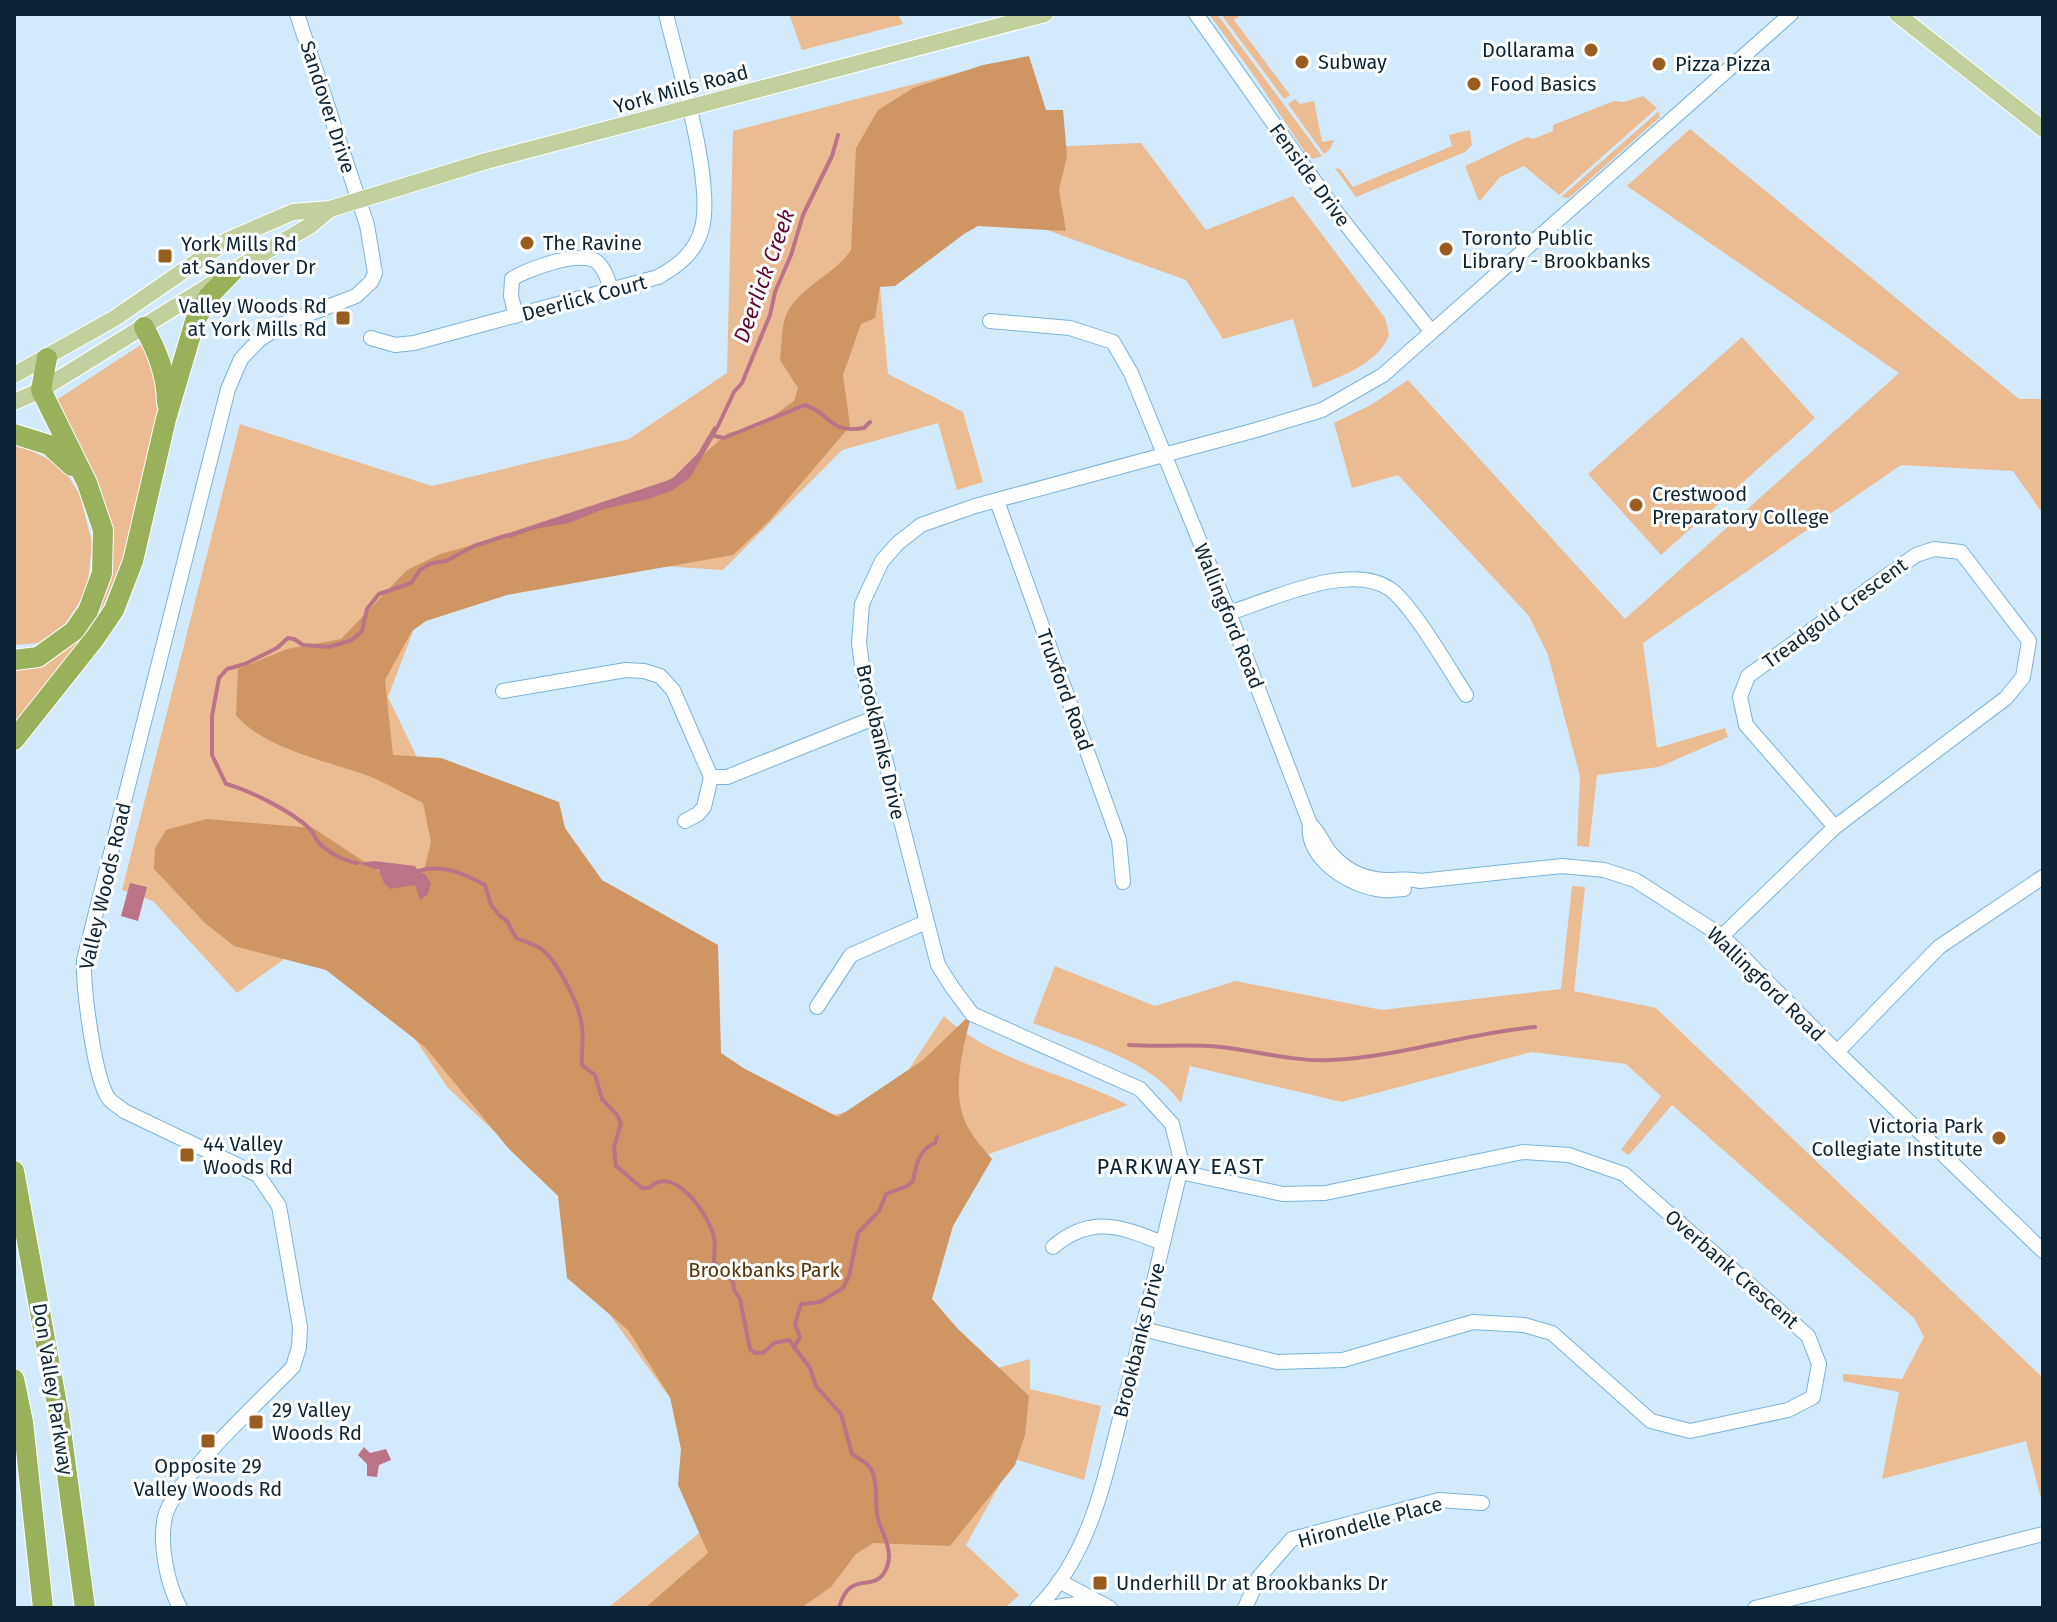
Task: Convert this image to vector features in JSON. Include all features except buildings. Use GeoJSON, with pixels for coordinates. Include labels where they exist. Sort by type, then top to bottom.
{"type":"FeatureCollection","features":[{"type":"Feature","properties":{"kind":"highway"},"geometry":{"type":"LineString","coordinates":[[14,740],[114,610],[133,561],[166,419],[195,321],[209,296],[233,271]]}},
{"type":"Feature","properties":{"kind":"highway"},"geometry":{"type":"LineString","coordinates":[[144,327],[161,364],[167,388],[166,419]]}},
{"type":"Feature","properties":{"kind":"highway"},"geometry":{"type":"LineString","coordinates":[[14,660],[38,657],[74,631],[88,611],[102,573],[103,530],[87,483],[41,390],[47,358]]}},
{"type":"Feature","properties":{"kind":"highway"},"geometry":{"type":"LineString","coordinates":[[14,434],[49,445],[87,483]]}},
{"type":"Feature","properties":{"kind":"highway","name":"Don Valley Parkway"},"geometry":{"type":"LineString","coordinates":[[14,1171],[59,1415],[85,1608]]}},
{"type":"Feature","properties":{"kind":"highway","name":"Don Valley Parkway"},"geometry":{"type":"LineString","coordinates":[[14,1379],[23,1422],[43,1608]]}},
{"type":"Feature","properties":{"kind":"main road","name":"York Mills Road"},"geometry":{"type":"LineString","coordinates":[[14,375],[122,313],[228,240],[293,212],[330,209],[486,161],[1045,14]]}},
{"type":"Feature","properties":{"kind":"main road"},"geometry":{"type":"LineString","coordinates":[[1897,14],[2043,129]]}},
{"type":"Feature","properties":{"kind":"main road","name":"York Mills Road"},"geometry":{"type":"LineString","coordinates":[[14,402],[41,390],[311,225],[330,209]]}},
{"type":"Feature","properties":{"kind":"main road"},"geometry":{"type":"LineString","coordinates":[[122,313],[144,327]]}},
{"type":"Feature","properties":{"kind":"street","name":"Sandover Drive"},"geometry":{"type":"LineString","coordinates":[[297,14],[359,200]]}},
{"type":"Feature","properties":{"kind":"street","name":"Deerlick Court"},"geometry":{"type":"LineString","coordinates":[[371,338],[395,345],[414,343],[658,277],[681,264],[692,250],[702,228],[701,169],[666,14]]}},
{"type":"Feature","properties":{"kind":"street","name":"Fenside Drive"},"geometry":{"type":"LineString","coordinates":[[1196,14],[1340,217],[1431,331]]}},
{"type":"Feature","properties":{"kind":"street","name":"Brookbanks Drive"},"geometry":{"type":"LineString","coordinates":[[1037,1608],[1059,1581],[1095,1515],[1143,1329],[1180,1172],[1180,1156],[1172,1124],[1140,1089],[972,1014],[938,965],[863,673],[859,633],[862,604],[877,571],[898,543],[921,525],[1322,410],[1383,375],[1791,14]]}},
{"type":"Feature","properties":{"kind":"street","name":"Valley Woods Road"},"geometry":{"type":"LineString","coordinates":[[180,1608],[172,1593],[165,1550],[165,1517],[176,1490],[293,1367],[299,1347],[300,1327],[279,1206],[258,1175],[124,1111],[109,1100],[101,1082],[91,1030],[83,976],[84,960],[228,389],[241,359],[259,340],[283,324],[356,296],[371,282],[375,273],[374,257],[359,200]]}},
{"type":"Feature","properties":{"kind":"street"},"geometry":{"type":"LineString","coordinates":[[516,316],[511,296],[512,279],[525,270],[583,256],[595,259],[604,270],[611,290]]}},
{"type":"Feature","properties":{"kind":"street","name":"Wallingford Road"},"geometry":{"type":"LineString","coordinates":[[990,321],[1070,328],[1113,342],[1131,373],[1229,613],[1310,824],[1317,830],[1329,852],[1344,866],[1361,876],[1377,880],[1409,878],[1420,881],[1562,866],[1604,870],[1635,880],[1722,936],[2043,1251]]}},
{"type":"Feature","properties":{"kind":"street","name":"Truxford Road"},"geometry":{"type":"LineString","coordinates":[[997,501],[1119,840],[1123,882]]}},
{"type":"Feature","properties":{"kind":"street","name":"Treadgold Crescent"},"geometry":{"type":"LineString","coordinates":[[1722,936],[1835,827],[2006,698],[2023,677],[2029,641],[1961,552],[1934,549],[1916,555],[1748,676],[1740,697],[1746,725],[1835,827]]}},
{"type":"Feature","properties":{"kind":"street"},"geometry":{"type":"LineString","coordinates":[[1229,613],[1326,582],[1359,578],[1389,588],[1407,607],[1466,695]]}},
{"type":"Feature","properties":{"kind":"street"},"geometry":{"type":"LineString","coordinates":[[503,691],[626,670],[660,676],[673,690],[711,777],[704,807],[685,821]]}},
{"type":"Feature","properties":{"kind":"street"},"geometry":{"type":"LineString","coordinates":[[711,777],[727,777],[874,718]]}},
{"type":"Feature","properties":{"kind":"street"},"geometry":{"type":"LineString","coordinates":[[1837,1052],[1939,947],[2043,877]]}},
{"type":"Feature","properties":{"kind":"street"},"geometry":{"type":"LineString","coordinates":[[817,1007],[851,955],[926,922]]}},
{"type":"Feature","properties":{"kind":"street","name":"Overbank Crescent"},"geometry":{"type":"LineString","coordinates":[[1143,1329],[1277,1362],[1343,1360],[1473,1322],[1524,1325],[1552,1333],[1651,1421],[1690,1431],[1788,1410],[1813,1397],[1819,1364],[1808,1336],[1624,1174],[1569,1155],[1523,1152],[1362,1188],[1325,1193],[1283,1194],[1180,1172]]}},
{"type":"Feature","properties":{"kind":"street"},"geometry":{"type":"LineString","coordinates":[[1053,1247],[1074,1230],[1091,1226],[1144,1236],[1162,1243]]}},
{"type":"Feature","properties":{"kind":"street","name":"Hirondelle Place"},"geometry":{"type":"LineString","coordinates":[[1245,1608],[1259,1577],[1292,1539],[1439,1500],[1482,1503]]}},
{"type":"Feature","properties":{"kind":"street"},"geometry":{"type":"LineString","coordinates":[[1755,1608],[2042,1538]]}},
{"type":"Feature","properties":{"kind":"street"},"geometry":{"type":"LineString","coordinates":[[1059,1581],[1108,1607]]}},
{"type":"Feature","properties":{"kind":"street"},"geometry":{"type":"LineString","coordinates":[[1050,1608],[1076,1604],[1108,1607]]}},
{"type":"Feature","properties":{"kind":"green space"},"geometry":{"type":"Polygon","coordinates":[[[789,14],[898,14],[903,24],[802,50],[789,14]]]}},
{"type":"Feature","properties":{"kind":"green space"},"geometry":{"type":"Polygon","coordinates":[[[1209,14],[1217,14],[1322,156],[1313,159],[1307,155],[1209,14]]]}},
{"type":"Feature","properties":{"kind":"green space"},"geometry":{"type":"Polygon","coordinates":[[[1224,14],[1242,14],[1234,20],[1290,95],[1284,99],[1223,17],[1224,14]]]}},
{"type":"Feature","properties":{"kind":"green space","name":"Brookbanks Park"},"geometry":{"type":"Polygon","coordinates":[[[1029,56],[1046,110],[1063,110],[1067,156],[1059,190],[1066,231],[978,226],[895,286],[880,287],[875,318],[861,324],[843,375],[850,426],[770,520],[733,555],[507,595],[426,621],[412,631],[385,680],[393,755],[441,758],[559,802],[565,828],[602,880],[718,945],[721,1053],[745,1069],[838,1117],[923,1060],[972,1013],[960,1072],[960,1102],[969,1129],[992,1159],[953,1226],[932,1299],[958,1329],[1029,1396],[1025,1435],[1015,1465],[950,1546],[873,1543],[856,1554],[831,1587],[801,1608],[645,1608],[708,1553],[678,1485],[681,1449],[670,1397],[628,1330],[567,1278],[558,1196],[509,1149],[425,1047],[326,970],[234,946],[205,923],[154,869],[155,848],[166,830],[206,819],[313,828],[389,878],[423,874],[431,842],[423,803],[373,778],[279,745],[248,726],[236,715],[238,669],[287,649],[341,639],[407,570],[440,554],[630,501],[683,472],[728,433],[758,427],[794,401],[798,388],[780,360],[786,316],[794,302],[851,250],[856,148],[878,110],[913,88],[983,65],[1029,56]]]}},
{"type":"Feature","properties":{"kind":"green space","name":"Brookbanks Park"},"geometry":{"type":"Polygon","coordinates":[[[980,67],[1001,149],[1141,143],[1206,230],[1293,196],[1385,318],[1389,334],[1377,354],[1368,361],[1313,388],[1293,319],[1223,339],[1186,280],[1016,219],[943,228],[880,287],[888,374],[963,412],[983,482],[957,490],[938,423],[842,450],[723,570],[598,562],[420,613],[388,697],[427,778],[719,1075],[798,1124],[888,1101],[944,1016],[986,1045],[1128,1105],[935,1173],[906,1330],[962,1378],[1030,1359],[1030,1389],[1101,1406],[1084,1480],[1014,1459],[966,1545],[1019,1595],[1005,1608],[608,1608],[709,1525],[680,1412],[582,1276],[558,1191],[448,1088],[390,1002],[301,947],[237,993],[153,901],[122,890],[240,424],[432,486],[629,439],[727,373],[733,131],[980,67]]]}},
{"type":"Feature","properties":{"kind":"green space"},"geometry":{"type":"Polygon","coordinates":[[[1643,96],[1657,108],[1559,195],[1524,166],[1500,177],[1480,201],[1478,199],[1465,166],[1528,137],[1533,139],[1553,131],[1553,125],[1614,101],[1624,102],[1643,96]]]}},
{"type":"Feature","properties":{"kind":"green space"},"geometry":{"type":"Polygon","coordinates":[[[1295,99],[1300,104],[1314,101],[1322,142],[1334,140],[1324,154],[1288,104],[1295,99]]]}},
{"type":"Feature","properties":{"kind":"green space"},"geometry":{"type":"Polygon","coordinates":[[[1659,111],[1660,117],[1569,198],[1561,197],[1659,111]]]}},
{"type":"Feature","properties":{"kind":"green space"},"geometry":{"type":"Polygon","coordinates":[[[1690,129],[2019,399],[2043,399],[2043,514],[2013,471],[1901,465],[1643,643],[1657,748],[1725,728],[1728,737],[1659,767],[1597,775],[1589,847],[1577,846],[1580,776],[1548,655],[1529,616],[1398,475],[1352,488],[1334,423],[1371,405],[1408,380],[1625,619],[1899,373],[1627,186],[1690,129]]]}},
{"type":"Feature","properties":{"kind":"green space"},"geometry":{"type":"Polygon","coordinates":[[[1470,130],[1472,145],[1465,152],[1356,197],[1335,168],[1340,169],[1353,187],[1452,146],[1449,135],[1470,130]]]}},
{"type":"Feature","properties":{"kind":"green space"},"geometry":{"type":"Polygon","coordinates":[[[1742,337],[1815,418],[1661,555],[1588,474],[1742,337]]]}},
{"type":"Feature","properties":{"kind":"green space"},"geometry":{"type":"Polygon","coordinates":[[[142,344],[157,382],[160,414],[126,552],[98,618],[94,618],[110,556],[108,512],[55,401],[142,344]]]}},
{"type":"Feature","properties":{"kind":"green space"},"geometry":{"type":"Polygon","coordinates":[[[14,446],[22,446],[62,466],[80,495],[92,543],[87,591],[63,627],[39,643],[14,645],[14,446]]]}},
{"type":"Feature","properties":{"kind":"green space"},"geometry":{"type":"Polygon","coordinates":[[[82,638],[14,727],[14,669],[37,665],[82,638]]]}},
{"type":"Feature","properties":{"kind":"green space"},"geometry":{"type":"Polygon","coordinates":[[[1572,886],[1585,887],[1574,991],[1656,1008],[2043,1378],[2043,1506],[2026,1441],[1882,1479],[1899,1392],[1843,1381],[1843,1374],[1902,1379],[1924,1337],[1914,1318],[1672,1105],[1629,1155],[1621,1150],[1661,1096],[1626,1064],[1532,1052],[1342,1102],[1190,1066],[1181,1103],[1168,1087],[1133,1063],[1033,1023],[1055,966],[1155,1006],[1236,981],[1382,1010],[1561,989],[1572,886]]]}},
{"type":"Feature","properties":{"kind":"shaded area"},"geometry":{"type":"Polygon","coordinates":[[[714,426],[719,428],[690,478],[673,490],[604,509],[569,523],[535,529],[510,538],[508,535],[672,479],[698,453],[714,426]]]}},
{"type":"Feature","properties":{"kind":"shaded area"},"geometry":{"type":"Polygon","coordinates":[[[374,861],[415,866],[431,883],[428,894],[420,900],[415,885],[390,889],[379,870],[357,863],[374,861]]]}},
{"type":"Feature","properties":{"kind":"shaded area"},"geometry":{"type":"Polygon","coordinates":[[[130,883],[147,887],[138,921],[121,916],[130,883]]]}},
{"type":"Feature","properties":{"kind":"shaded area"},"geometry":{"type":"Polygon","coordinates":[[[364,1447],[370,1453],[386,1449],[391,1460],[379,1465],[377,1477],[367,1476],[367,1464],[358,1455],[364,1447]]]}},
{"type":"Feature","properties":{"kind":"waterway","name":"Deerlick Creek"},"geometry":{"type":"LineString","coordinates":[[718,426],[734,392],[742,383],[770,315],[775,292],[803,215],[832,156],[838,135]]}},
{"type":"Feature","properties":{"kind":"waterway"},"geometry":{"type":"LineString","coordinates":[[715,436],[724,438],[805,405],[843,428],[864,428],[870,422]]}},
{"type":"Feature","properties":{"kind":"waterway","name":"Deerlick Creek"},"geometry":{"type":"LineString","coordinates":[[357,863],[327,850],[309,828],[281,808],[226,784],[212,755],[212,716],[219,678],[227,669],[277,648],[288,638],[303,645],[329,647],[352,640],[362,631],[367,609],[379,594],[411,583],[421,569],[432,563],[446,561],[474,546],[508,535]]}},
{"type":"Feature","properties":{"kind":"waterway","name":"Deerlick Creek"},"geometry":{"type":"LineString","coordinates":[[418,871],[453,871],[485,885],[491,905],[507,921],[516,938],[547,954],[567,984],[577,1007],[583,1036],[582,1065],[595,1075],[602,1099],[621,1123],[614,1147],[616,1166],[642,1188],[669,1182],[689,1194],[711,1227],[715,1240],[714,1262],[733,1282],[740,1299],[750,1349],[763,1353],[774,1343],[789,1340],[810,1368],[816,1386],[841,1414],[852,1454],[867,1464],[873,1474],[878,1520],[889,1557],[884,1573],[873,1581],[854,1585],[843,1596],[839,1608]]}},
{"type":"Feature","properties":{"kind":"waterway"},"geometry":{"type":"LineString","coordinates":[[1129,1045],[1209,1046],[1290,1058],[1330,1060],[1535,1027]]}},
{"type":"Feature","properties":{"kind":"waterway"},"geometry":{"type":"LineString","coordinates":[[794,1348],[800,1337],[795,1324],[801,1304],[820,1302],[843,1288],[849,1276],[858,1233],[879,1211],[886,1194],[913,1181],[919,1158],[937,1137]]}},
{"type":"Feature","properties":{"kind":"place","name":"Dollarama"},"geometry":{"type":"Point","coordinates":[1591,50]}},
{"type":"Feature","properties":{"kind":"place","name":"Subway"},"geometry":{"type":"Point","coordinates":[1302,62]}},
{"type":"Feature","properties":{"kind":"place","name":"Pizza Pizza"},"geometry":{"type":"Point","coordinates":[1659,64]}},
{"type":"Feature","properties":{"kind":"place","name":"Food Basics"},"geometry":{"type":"Point","coordinates":[1474,84]}},
{"type":"Feature","properties":{"kind":"place","name":"The Ravine"},"geometry":{"type":"Point","coordinates":[527,243]}},
{"type":"Feature","properties":{"kind":"place","name":"Toronto Public Library - Brookbanks"},"geometry":{"type":"Point","coordinates":[1446,249]}},
{"type":"Feature","properties":{"kind":"place","name":"York Mills Rd at Sandover Dr"},"geometry":{"type":"Point","coordinates":[165,256]}},
{"type":"Feature","properties":{"kind":"place","name":"Valley Woods Rd at York Mills Rd"},"geometry":{"type":"Point","coordinates":[343,318]}},
{"type":"Feature","properties":{"kind":"place","name":"Crestwood Preparatory College"},"geometry":{"type":"Point","coordinates":[1636,505]}},
{"type":"Feature","properties":{"kind":"place","name":"Victoria Park Collegiate Institute"},"geometry":{"type":"Point","coordinates":[1999,1138]}},
{"type":"Feature","properties":{"kind":"place","name":"44 Valley Woods Rd"},"geometry":{"type":"Point","coordinates":[187,1155]}},
{"type":"Feature","properties":{"kind":"place","name":"29 Valley Woods Rd"},"geometry":{"type":"Point","coordinates":[256,1422]}},
{"type":"Feature","properties":{"kind":"place","name":"Opposite 29 Valley Woods Rd"},"geometry":{"type":"Point","coordinates":[208,1441]}},
{"type":"Feature","properties":{"kind":"place","name":"Underhill Dr at Brookbanks Dr"},"geometry":{"type":"Point","coordinates":[1100,1583]}},
{"type":"Feature","properties":{"kind":"district","name":"PARKWAY EAST"},"geometry":{"type":"Point","coordinates":[1181,1166]}}]}
